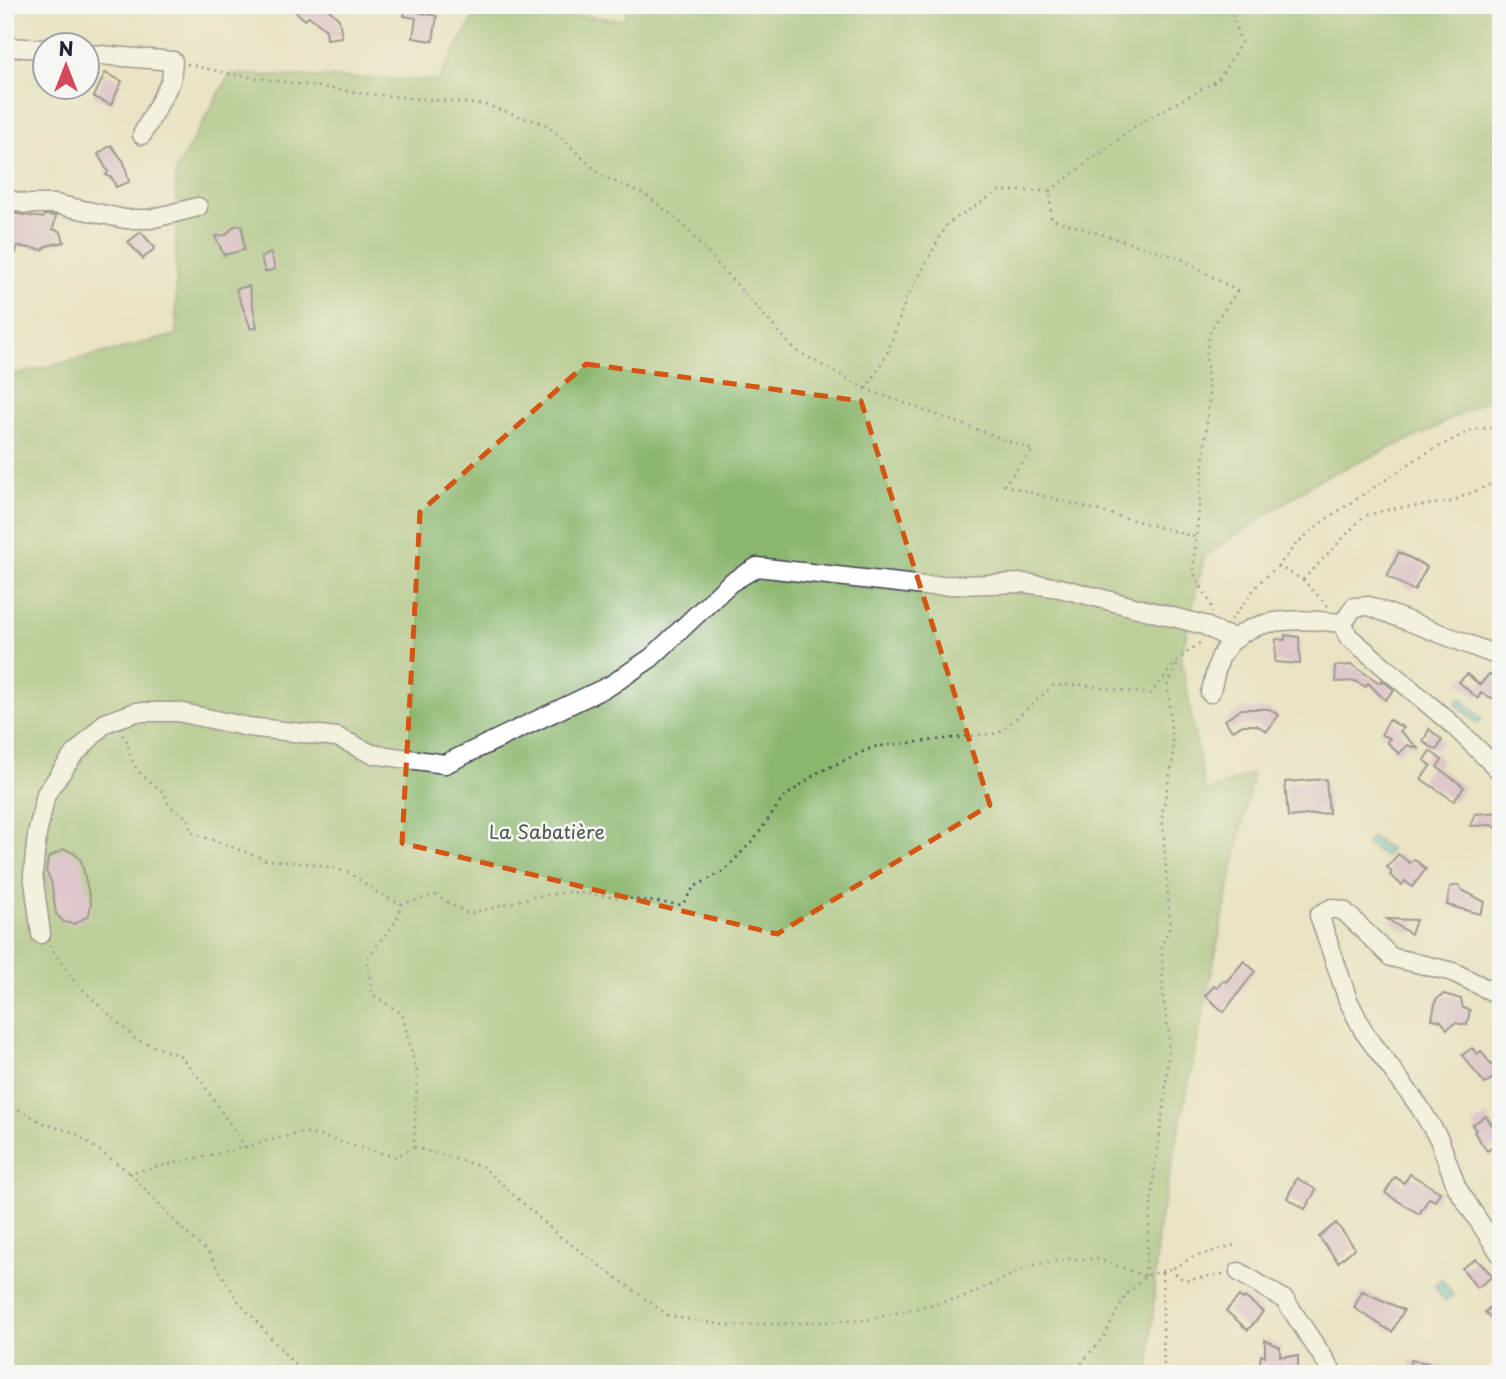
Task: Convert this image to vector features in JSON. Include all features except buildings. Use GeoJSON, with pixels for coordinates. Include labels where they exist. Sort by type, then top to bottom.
{"type":"FeatureCollection","features":[{"type":"Feature","properties":{"kind":"street"},"geometry":{"type":"LineString","coordinates":[[5,47],[32,48]]}},
{"type":"Feature","properties":{"kind":"street"},"geometry":{"type":"LineString","coordinates":[[102,55],[173,61],[171,81],[142,135]]}},
{"type":"Feature","properties":{"kind":"street"},"geometry":{"type":"LineString","coordinates":[[5,199],[26,204],[55,204],[125,219],[150,219],[198,208]]}},
{"type":"Feature","properties":{"kind":"street"},"geometry":{"type":"LineString","coordinates":[[41,934],[33,874],[37,835],[46,794],[72,757],[105,723],[136,712],[178,712],[248,727],[337,737],[372,754],[445,764],[611,685],[651,658],[730,583],[757,567],[925,586],[1024,583],[1060,588],[1224,634],[1293,618],[1345,619]]}},
{"type":"Feature","properties":{"kind":"street"},"geometry":{"type":"LineString","coordinates":[[1501,657],[1368,606],[1354,607],[1345,619],[1348,636],[1454,726],[1501,772]]}},
{"type":"Feature","properties":{"kind":"street"},"geometry":{"type":"LineString","coordinates":[[1210,693],[1221,656],[1224,634]]}},
{"type":"Feature","properties":{"kind":"street"},"geometry":{"type":"LineString","coordinates":[[1501,996],[1452,972],[1391,957],[1344,911],[1332,908],[1319,915],[1348,1000],[1364,1032],[1419,1106],[1439,1139],[1457,1188],[1501,1255]]}},
{"type":"Feature","properties":{"kind":"street"},"geometry":{"type":"LineString","coordinates":[[1239,1272],[1285,1300],[1334,1374]]}},
{"type":"Feature","properties":{"kind":"path"},"geometry":{"type":"LineString","coordinates":[[866,389],[887,354],[906,300],[947,224],[999,191],[1050,191],[1138,124],[1218,80],[1241,43],[1231,10],[1224,5]]}},
{"type":"Feature","properties":{"kind":"path"},"geometry":{"type":"LineString","coordinates":[[173,61],[230,74],[356,92],[485,105],[547,125],[602,176],[646,195],[680,222],[794,350],[866,389],[1033,450],[1004,485],[1196,537]]}},
{"type":"Feature","properties":{"kind":"path"},"geometry":{"type":"LineString","coordinates":[[1050,191],[1051,219],[1178,257],[1237,291],[1211,330],[1206,351],[1209,401],[1193,572],[1224,634]]}},
{"type":"Feature","properties":{"kind":"path"},"geometry":{"type":"LineString","coordinates":[[105,723],[127,738],[131,758],[140,773],[165,792],[169,806],[188,818],[191,832],[266,860],[316,864],[348,872],[378,893],[401,904],[435,895],[468,914],[536,896],[572,892],[682,905],[694,887],[724,871],[756,837],[783,799],[817,772],[873,747],[999,733],[1053,686],[1083,685],[1150,694],[1181,657],[1224,634],[1259,583],[1297,543],[1325,520],[1424,454],[1472,430],[1501,426]]}},
{"type":"Feature","properties":{"kind":"path"},"geometry":{"type":"LineString","coordinates":[[1303,580],[1364,516],[1391,509],[1450,502],[1501,480]]}},
{"type":"Feature","properties":{"kind":"path"},"geometry":{"type":"LineString","coordinates":[[1278,566],[1303,580],[1330,608],[1345,619]]}},
{"type":"Feature","properties":{"kind":"path"},"geometry":{"type":"LineString","coordinates":[[1145,1276],[1154,1172],[1165,1099],[1169,1036],[1163,996],[1162,945],[1170,926],[1163,814],[1173,759],[1168,685],[1181,657]]}},
{"type":"Feature","properties":{"kind":"path"},"geometry":{"type":"LineString","coordinates":[[401,904],[397,919],[367,958],[372,994],[402,1014],[417,1073],[414,1147]]}},
{"type":"Feature","properties":{"kind":"path"},"geometry":{"type":"LineString","coordinates":[[41,934],[74,981],[106,1014],[135,1039],[180,1056],[200,1079],[245,1147]]}},
{"type":"Feature","properties":{"kind":"path"},"geometry":{"type":"LineString","coordinates":[[5,1108],[16,1108],[43,1123],[75,1133],[130,1173],[187,1234],[208,1252],[239,1302],[303,1374]]}},
{"type":"Feature","properties":{"kind":"path"},"geometry":{"type":"LineString","coordinates":[[130,1173],[304,1132],[395,1157],[414,1147],[483,1167],[558,1235],[669,1316],[730,1326],[866,1320],[964,1297],[1033,1265],[1069,1259],[1097,1259],[1145,1276]]}},
{"type":"Feature","properties":{"kind":"path"},"geometry":{"type":"LineString","coordinates":[[1072,1374],[1103,1338],[1126,1295],[1145,1276],[1174,1268],[1194,1256],[1239,1244]]}},
{"type":"Feature","properties":{"kind":"path"},"geometry":{"type":"LineString","coordinates":[[1174,1268],[1177,1277],[1188,1280],[1239,1272]]}},
{"type":"Feature","properties":{"kind":"path"},"geometry":{"type":"LineString","coordinates":[[1162,1272],[1164,1374]]}},
{"type":"Feature","properties":{"kind":"highlighted area"},"geometry":{"type":"Polygon","coordinates":[[[586,364],[861,401],[990,805],[777,934],[402,843],[420,512],[586,364]]]}},
{"type":"Feature","properties":{"kind":"green space","name":"La Sabatière"},"geometry":{"type":"Polygon","coordinates":[[[629,5],[1501,5],[1501,392],[1431,430],[1318,480],[1204,557],[1181,657],[1205,793],[1253,773],[1158,1230],[1149,1374],[5,1374],[5,377],[176,335],[176,170],[230,74],[438,81],[480,7],[624,20],[629,5]]]}},
{"type":"Feature","properties":{"kind":"water"},"geometry":{"type":"Polygon","coordinates":[[[1461,698],[1482,719],[1477,724],[1456,703],[1461,698]]]}},
{"type":"Feature","properties":{"kind":"water"},"geometry":{"type":"Polygon","coordinates":[[[1372,837],[1390,850],[1385,857],[1367,844],[1372,837]]]}},
{"type":"Feature","properties":{"kind":"water"},"geometry":{"type":"Polygon","coordinates":[[[1442,1279],[1453,1295],[1445,1301],[1434,1285],[1442,1279]]]}}]}
